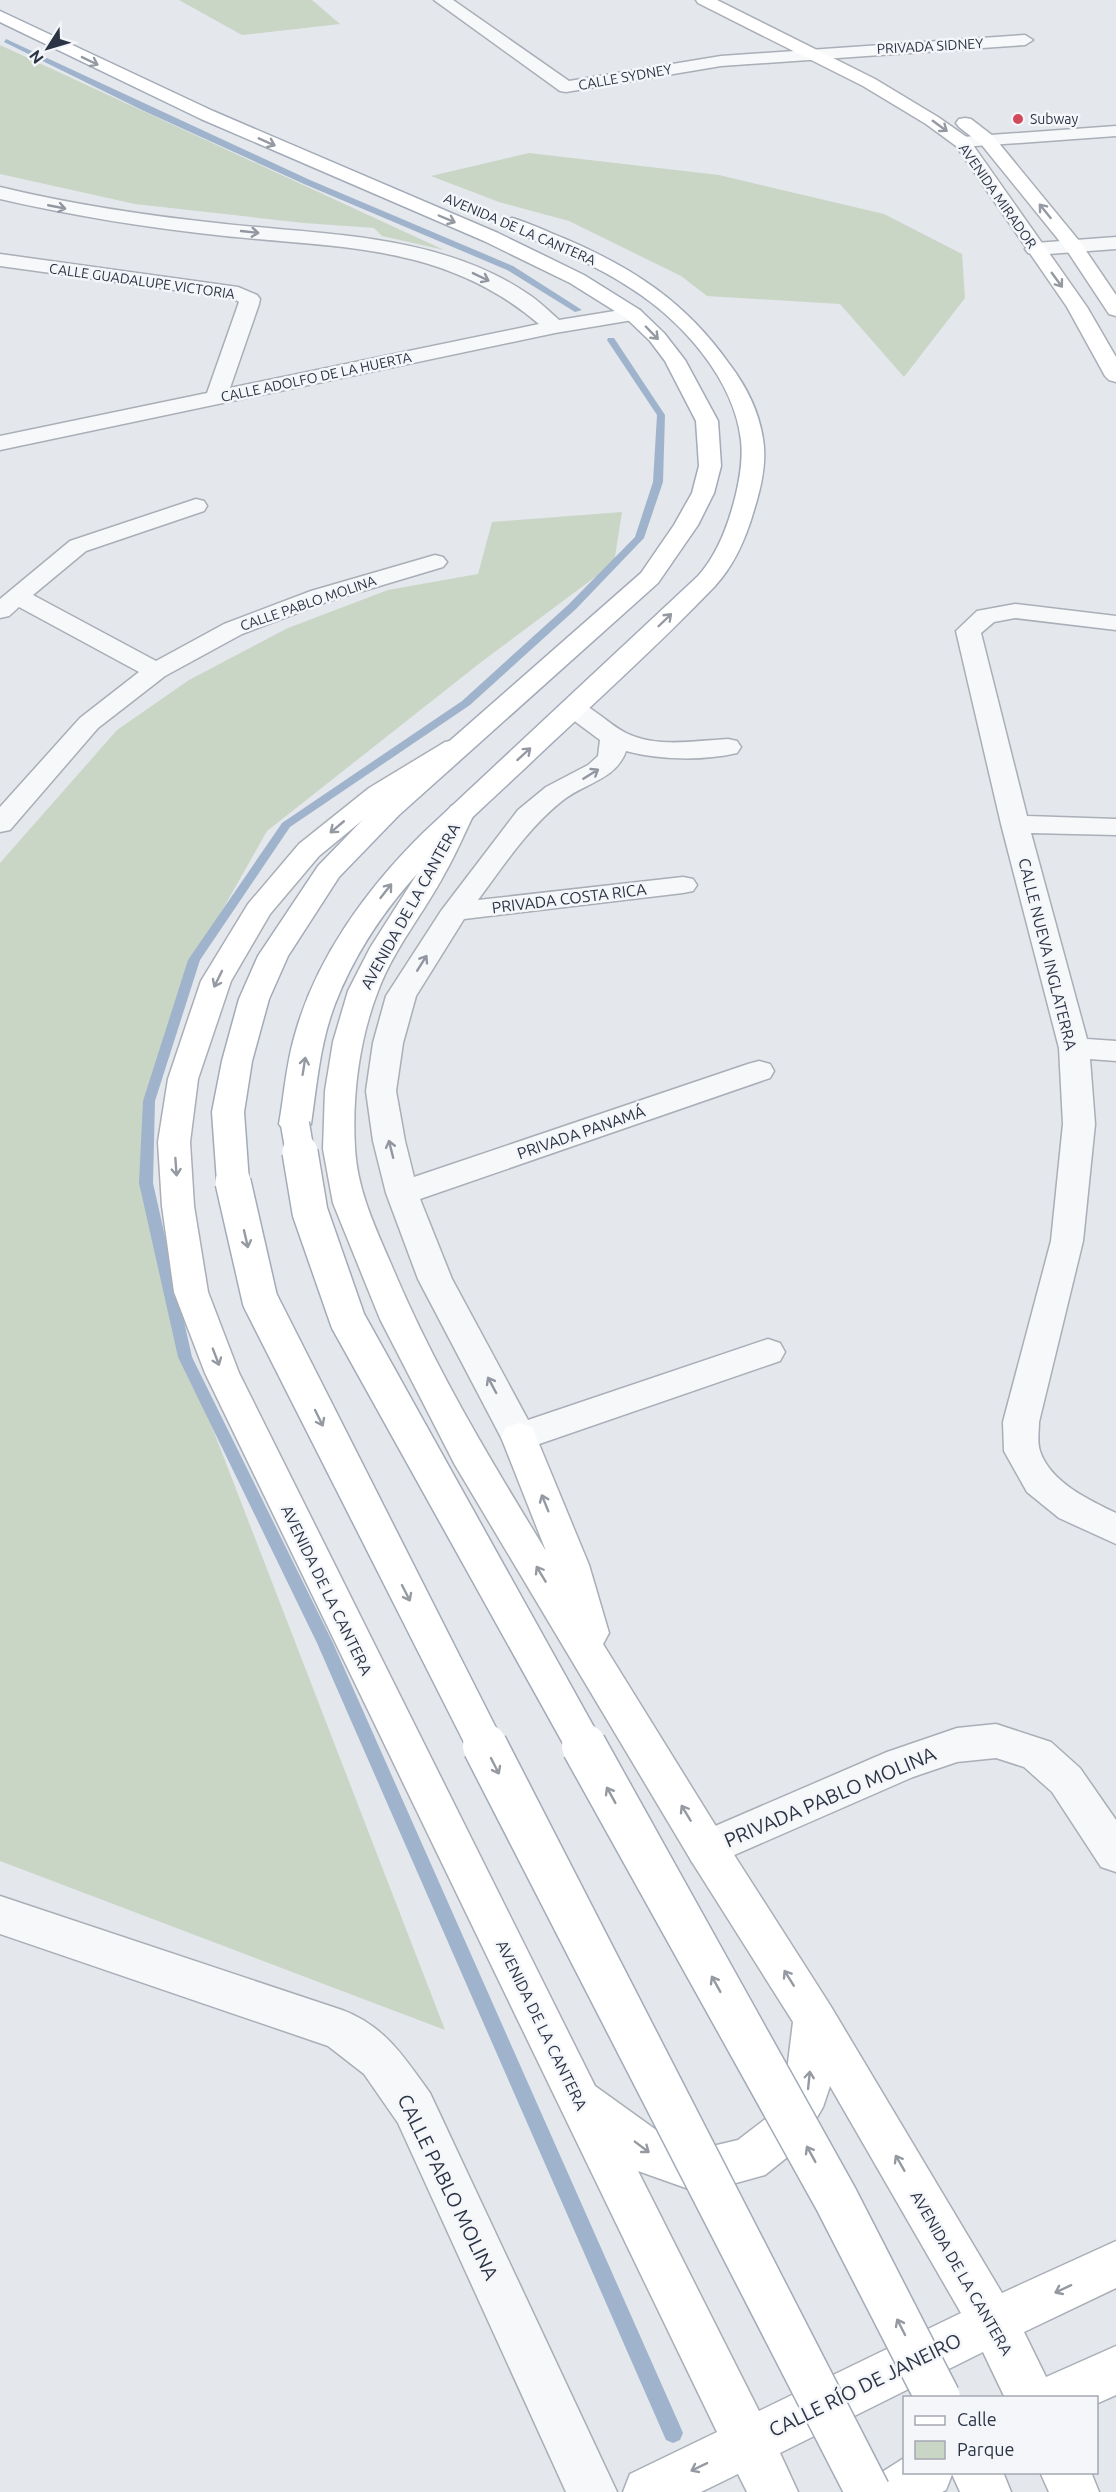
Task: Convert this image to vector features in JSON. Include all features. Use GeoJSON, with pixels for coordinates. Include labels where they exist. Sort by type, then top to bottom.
{"type":"FeatureCollection","features":[{"type":"Feature","properties":{"kind":"main road","name":"AVENIDA DE LA CANTERA"},"geometry":{"type":"LineString","coordinates":[[4,0],[237,111],[355,162],[582,253],[643,287],[670,308],[707,348],[731,382],[745,412],[752,438],[752,464],[714,522]]}},
{"type":"Feature","properties":{"kind":"main road","name":"AVENIDA MIRADOR"},"geometry":{"type":"LineString","coordinates":[[704,0],[880,88],[936,122],[962,142],[1077,307],[1115,372]]}},
{"type":"Feature","properties":{"kind":"main road","name":"AVENIDA MIRADOR"},"geometry":{"type":"LineString","coordinates":[[729,0],[836,52],[937,106],[964,122],[987,140],[1073,246],[1116,310]]}},
{"type":"Feature","properties":{"kind":"main road","name":"AVENIDA DE LA CANTERA"},"geometry":{"type":"LineString","coordinates":[[0,16],[207,116],[534,257],[577,279],[633,314],[657,337],[675,360],[707,421],[710,466],[703,492],[714,522],[716,571],[574,709],[429,842],[384,893],[343,957],[321,1003],[308,1040],[296,1124],[310,1212],[348,1321],[836,2199],[937,2396]]}},
{"type":"Feature","properties":{"kind":"main road","name":"AVENIDA DE LA CANTERA"},"geometry":{"type":"LineString","coordinates":[[714,522],[686,525],[650,578],[473,737],[388,809],[328,872],[273,956],[254,999],[237,1061],[228,1112],[233,1182],[260,1300],[370,1522],[868,2492]]}},
{"type":"Feature","properties":{"kind":"main road","name":"AVENIDA DE LA CANTERA"},"geometry":{"type":"LineString","coordinates":[[473,737],[378,794],[309,850],[258,910],[216,981],[183,1079],[174,1142],[178,1206],[191,1292],[222,1373],[773,2492]]}},
{"type":"Feature","properties":{"kind":"main road","name":"AVENIDA DE LA CANTERA"},"geometry":{"type":"LineString","coordinates":[[461,812],[431,874],[384,948],[363,991],[348,1041],[340,1091],[339,1149],[349,1203],[397,1319],[468,1455],[707,1849],[815,2019],[993,2322],[1030,2396]]}},
{"type":"Feature","properties":{"kind":"main road"},"geometry":{"type":"LineString","coordinates":[[519,1437],[570,1565],[604,1678]]}},
{"type":"Feature","properties":{"kind":"main road"},"geometry":{"type":"LineString","coordinates":[[578,2099],[654,2155],[700,2171],[748,2159],[784,2132],[807,2092],[815,2019]]}},
{"type":"Feature","properties":{"kind":"main road","name":"CALLE RÍO DE JANEIRO"},"geometry":{"type":"LineString","coordinates":[[648,2492],[1116,2264]]}},
{"type":"Feature","properties":{"kind":"main road"},"geometry":{"type":"LineString","coordinates":[[1056,2396],[1116,2370]]}},
{"type":"Feature","properties":{"kind":"main road"},"geometry":{"type":"LineString","coordinates":[[897,2492],[925,2474]]}},
{"type":"Feature","properties":{"kind":"main road"},"geometry":{"type":"LineString","coordinates":[[977,2474],[986,2492]]}},
{"type":"Feature","properties":{"kind":"main road"},"geometry":{"type":"LineString","coordinates":[[1066,2474],[1074,2492]]}},
{"type":"Feature","properties":{"kind":"street","name":"CALLE SYDNEY"},"geometry":{"type":"LineString","coordinates":[[442,0],[566,87],[712,62],[836,52]]}},
{"type":"Feature","properties":{"kind":"street","name":"PRIVADA SIDNEY"},"geometry":{"type":"LineString","coordinates":[[836,52],[1025,40]]}},
{"type":"Feature","properties":{"kind":"street"},"geometry":{"type":"LineString","coordinates":[[962,142],[1116,131]]}},
{"type":"Feature","properties":{"kind":"street"},"geometry":{"type":"LineString","coordinates":[[0,194],[80,211],[340,242],[432,257],[496,284],[541,312],[555,327]]}},
{"type":"Feature","properties":{"kind":"street"},"geometry":{"type":"LineString","coordinates":[[1035,249],[1116,243]]}},
{"type":"Feature","properties":{"kind":"street","name":"CALLE GUADALUPE VICTORIA"},"geometry":{"type":"LineString","coordinates":[[0,260],[247,296],[250,299],[249,304],[216,398]]}},
{"type":"Feature","properties":{"kind":"street"},"geometry":{"type":"LineString","coordinates":[[0,277],[52,269]]}},
{"type":"Feature","properties":{"kind":"street","name":"CALLE ADOLFO DE LA HUERTA"},"geometry":{"type":"LineString","coordinates":[[0,443],[555,327],[633,314]]}},
{"type":"Feature","properties":{"kind":"street"},"geometry":{"type":"LineString","coordinates":[[156,671],[9,604],[78,546],[196,506]]}},
{"type":"Feature","properties":{"kind":"street","name":"CALLE PABLO MOLINA"},"geometry":{"type":"LineString","coordinates":[[0,824],[89,723],[156,671],[233,629],[320,596],[435,562]]}},
{"type":"Feature","properties":{"kind":"street","name":"CALLE NUEVA INGLATERRA"},"geometry":{"type":"LineString","coordinates":[[1116,622],[1015,611],[986,616],[968,631],[1015,824],[1074,1048],[1079,1124],[1067,1241],[1021,1422],[1022,1451],[1040,1482],[1072,1508],[1116,1529]]}},
{"type":"Feature","properties":{"kind":"street"},"geometry":{"type":"LineString","coordinates":[[574,709],[627,743],[675,750],[728,747]]}},
{"type":"Feature","properties":{"kind":"street"},"geometry":{"type":"LineString","coordinates":[[613,736],[614,748],[610,759],[597,771],[555,793],[528,816],[455,911],[401,996],[388,1043],[381,1091],[389,1141],[402,1193],[435,1279],[519,1437],[768,1352]]}},
{"type":"Feature","properties":{"kind":"street"},"geometry":{"type":"LineString","coordinates":[[1015,824],[1116,827]]}},
{"type":"Feature","properties":{"kind":"street","name":"PRIVADA COSTA RICA"},"geometry":{"type":"LineString","coordinates":[[455,911],[683,885]]}},
{"type":"Feature","properties":{"kind":"street"},"geometry":{"type":"LineString","coordinates":[[1074,1048],[1116,1051]]}},
{"type":"Feature","properties":{"kind":"street","name":"PRIVADA PANAMÁ"},"geometry":{"type":"LineString","coordinates":[[402,1193],[759,1071]]}},
{"type":"Feature","properties":{"kind":"street","name":"PRIVADA PABLO MOLINA"},"geometry":{"type":"LineString","coordinates":[[707,1849],[901,1764],[957,1745],[996,1741],[1037,1754],[1066,1780],[1116,1854]]}},
{"type":"Feature","properties":{"kind":"street","name":"CALLE PABLO MOLINA"},"geometry":{"type":"LineString","coordinates":[[0,1915],[342,2030],[380,2059],[414,2108],[592,2492]]}},
{"type":"Feature","properties":{"kind":"green space"},"geometry":{"type":"Polygon","coordinates":[[[179,0],[312,0],[340,24],[242,35],[179,0]]]}},
{"type":"Feature","properties":{"kind":"green space"},"geometry":{"type":"Polygon","coordinates":[[[0,45],[444,250],[382,236],[374,228],[304,223],[135,204],[0,174],[0,45]]]}},
{"type":"Feature","properties":{"kind":"green space"},"geometry":{"type":"Polygon","coordinates":[[[529,153],[719,175],[884,214],[962,254],[965,298],[904,377],[840,304],[707,296],[681,276],[569,221],[499,202],[431,176],[529,153]]]}},
{"type":"Feature","properties":{"kind":"green space"},"geometry":{"type":"Polygon","coordinates":[[[622,512],[614,563],[480,663],[267,831],[194,960],[149,1101],[146,1183],[185,1357],[445,2030],[0,1861],[0,863],[117,730],[189,680],[288,628],[388,590],[478,574],[492,522],[622,512]]]}},
{"type":"Feature","properties":{"kind":"waterway"},"geometry":{"type":"LineString","coordinates":[[6,41],[307,182],[510,268],[578,310]]}},
{"type":"Feature","properties":{"kind":"waterway"},"geometry":{"type":"LineString","coordinates":[[611,340],[661,415],[658,482],[639,538],[572,607],[466,703],[286,825],[194,960],[149,1101],[146,1183],[185,1357],[325,1643],[673,2433]]}},
{"type":"Feature","properties":{"kind":"place","name":"Subway"},"geometry":{"type":"Point","coordinates":[1018,119]}}]}
